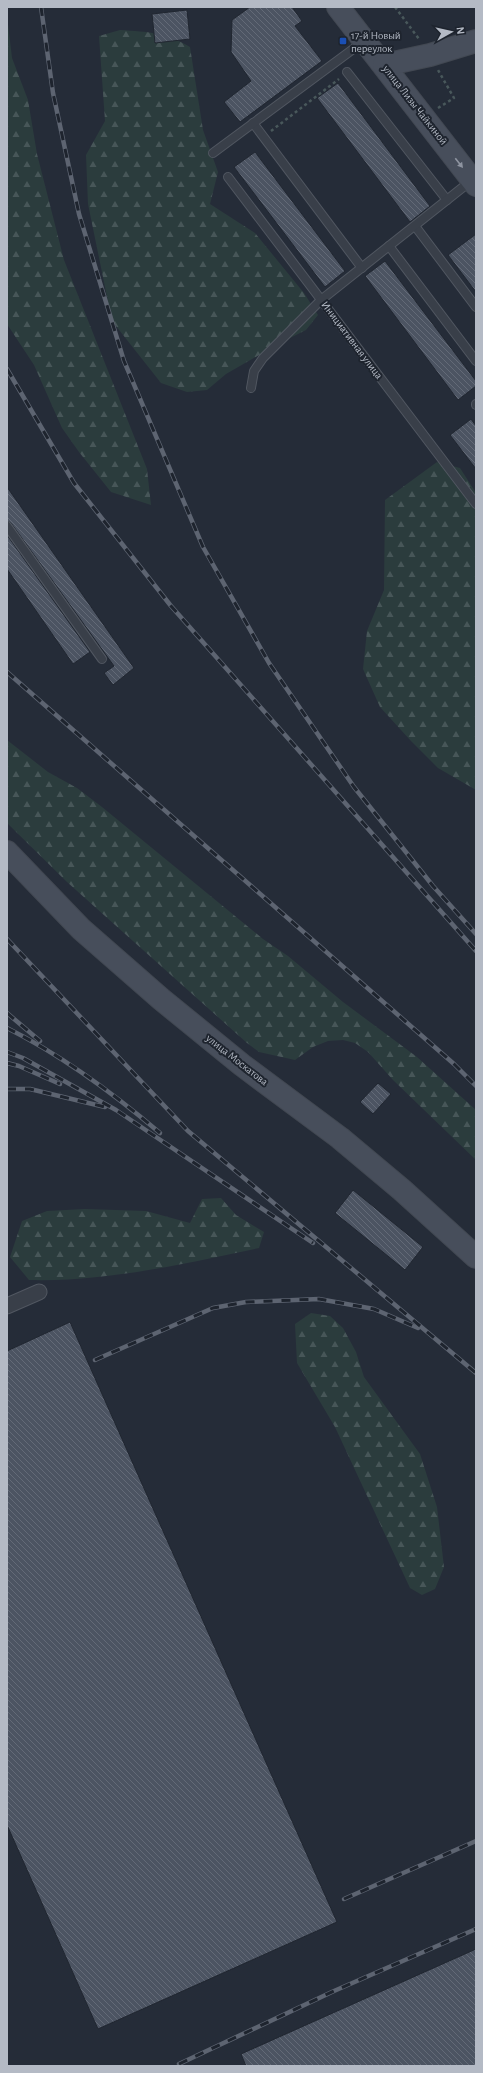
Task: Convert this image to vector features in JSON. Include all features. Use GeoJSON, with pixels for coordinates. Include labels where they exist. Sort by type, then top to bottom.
{"type":"FeatureCollection","features":[{"type":"Feature","properties":{"kind":"main road","name":"улица Лизы Чайкиной"},"geometry":{"type":"LineString","coordinates":[[338,7],[474,182]]}},
{"type":"Feature","properties":{"kind":"main road"},"geometry":{"type":"LineString","coordinates":[[384,66],[476,41]]}},
{"type":"Feature","properties":{"kind":"main road","name":"улица Москатова"},"geometry":{"type":"LineString","coordinates":[[7,852],[81,929],[161,999],[242,1066],[340,1138],[402,1190],[476,1257]]}},
{"type":"Feature","properties":{"kind":"street"},"geometry":{"type":"LineString","coordinates":[[7,1306],[39,1292]]}},
{"type":"Feature","properties":{"kind":"lane"},"geometry":{"type":"LineString","coordinates":[[213,153],[364,40]]}},
{"type":"Feature","properties":{"kind":"lane"},"geometry":{"type":"LineString","coordinates":[[347,72],[447,200]]}},
{"type":"Feature","properties":{"kind":"lane"},"geometry":{"type":"LineString","coordinates":[[253,124],[362,268]]}},
{"type":"Feature","properties":{"kind":"lane","name":"Инициативная улица"},"geometry":{"type":"LineString","coordinates":[[228,176],[476,504]]}},
{"type":"Feature","properties":{"kind":"lane"},"geometry":{"type":"LineString","coordinates":[[251,388],[254,371],[263,358],[321,300],[447,200],[474,182]]}},
{"type":"Feature","properties":{"kind":"lane"},"geometry":{"type":"LineString","coordinates":[[415,226],[476,307]]}},
{"type":"Feature","properties":{"kind":"lane"},"geometry":{"type":"LineString","coordinates":[[388,246],[476,361]]}},
{"type":"Feature","properties":{"kind":"lane"},"geometry":{"type":"LineString","coordinates":[[7,526],[102,659]]}},
{"type":"Feature","properties":{"kind":"path"},"geometry":{"type":"LineString","coordinates":[[395,7],[422,42]]}},
{"type":"Feature","properties":{"kind":"path"},"geometry":{"type":"LineString","coordinates":[[436,109],[454,98],[438,70]]}},
{"type":"Feature","properties":{"kind":"path"},"geometry":{"type":"LineString","coordinates":[[263,137],[347,72]]}},
{"type":"Feature","properties":{"kind":"green space"},"geometry":{"type":"Polygon","coordinates":[[[7,16],[12,58],[28,100],[37,154],[64,260],[147,469],[151,505],[111,492],[79,452],[62,428],[34,365],[7,324],[7,16]]]}},
{"type":"Feature","properties":{"kind":"green space"},"geometry":{"type":"Polygon","coordinates":[[[120,30],[140,31],[156,34],[172,38],[190,47],[203,130],[218,172],[210,204],[255,233],[304,293],[318,315],[306,330],[226,374],[207,390],[187,392],[161,383],[112,321],[88,204],[86,155],[105,121],[99,36],[120,30]]]}},
{"type":"Feature","properties":{"kind":"green space"},"geometry":{"type":"Polygon","coordinates":[[[437,462],[460,468],[476,493],[476,790],[438,768],[411,741],[380,707],[363,669],[367,631],[384,590],[385,500],[437,462]]]}},
{"type":"Feature","properties":{"kind":"green space"},"geometry":{"type":"Polygon","coordinates":[[[7,740],[48,772],[77,788],[102,807],[263,939],[288,956],[343,1002],[417,1057],[476,1110],[476,1160],[393,1080],[368,1052],[355,1043],[343,1040],[328,1041],[313,1047],[295,1060],[259,1052],[247,1043],[67,882],[7,823],[7,740]]]}},
{"type":"Feature","properties":{"kind":"green space"},"geometry":{"type":"Polygon","coordinates":[[[221,1198],[236,1215],[264,1232],[259,1248],[144,1271],[58,1280],[29,1280],[10,1257],[22,1221],[47,1211],[85,1209],[146,1211],[190,1223],[202,1199],[221,1198]]]}},
{"type":"Feature","properties":{"kind":"green space"},"geometry":{"type":"Polygon","coordinates":[[[311,1313],[330,1316],[343,1328],[356,1352],[364,1377],[420,1454],[437,1507],[444,1567],[435,1589],[422,1595],[410,1588],[335,1427],[297,1363],[295,1324],[311,1313]]]}},
{"type":"Feature","properties":{"kind":"building"},"geometry":{"type":"Polygon","coordinates":[[[250,7],[292,7],[302,21],[295,26],[322,61],[240,122],[224,102],[251,81],[231,52],[232,20],[250,7]]]}},
{"type":"Feature","properties":{"kind":"building"},"geometry":{"type":"Polygon","coordinates":[[[187,10],[190,39],[155,43],[152,14],[187,10]]]}},
{"type":"Feature","properties":{"kind":"building"},"geometry":{"type":"Polygon","coordinates":[[[338,83],[430,206],[410,222],[317,98],[338,83]]]}},
{"type":"Feature","properties":{"kind":"building"},"geometry":{"type":"Polygon","coordinates":[[[255,152],[345,271],[325,287],[234,167],[255,152]]]}},
{"type":"Feature","properties":{"kind":"building"},"geometry":{"type":"Polygon","coordinates":[[[476,234],[476,292],[448,255],[476,234]]]}},
{"type":"Feature","properties":{"kind":"building"},"geometry":{"type":"Polygon","coordinates":[[[385,261],[476,381],[476,386],[458,400],[365,276],[385,261]]]}},
{"type":"Feature","properties":{"kind":"building"},"geometry":{"type":"Polygon","coordinates":[[[471,419],[476,426],[476,469],[450,435],[471,419]]]}},
{"type":"Feature","properties":{"kind":"building"},"geometry":{"type":"Polygon","coordinates":[[[7,487],[134,668],[113,685],[104,673],[114,666],[11,523],[7,521],[7,487]]]}},
{"type":"Feature","properties":{"kind":"building"},"geometry":{"type":"Polygon","coordinates":[[[7,535],[90,652],[73,664],[7,569],[7,535]]]}},
{"type":"Feature","properties":{"kind":"building"},"geometry":{"type":"Polygon","coordinates":[[[378,1083],[391,1094],[373,1114],[360,1102],[378,1083]]]}},
{"type":"Feature","properties":{"kind":"building"},"geometry":{"type":"Polygon","coordinates":[[[353,1190],[423,1247],[405,1270],[335,1213],[353,1190]]]}},
{"type":"Feature","properties":{"kind":"building"},"geometry":{"type":"Polygon","coordinates":[[[70,1322],[337,1922],[98,2029],[7,1825],[7,1351],[70,1322]]]}},
{"type":"Feature","properties":{"kind":"building"},"geometry":{"type":"Polygon","coordinates":[[[476,1949],[476,2066],[246,2066],[241,2054],[476,1949]]]}},
{"type":"Feature","properties":{"kind":"railway"},"geometry":{"type":"LineString","coordinates":[[41,7],[53,93],[79,214],[124,361],[203,547],[269,663],[354,787],[433,886],[476,934]]}},
{"type":"Feature","properties":{"kind":"railway"},"geometry":{"type":"LineString","coordinates":[[7,369],[74,483],[171,606],[476,951]]}},
{"type":"Feature","properties":{"kind":"railway"},"geometry":{"type":"LineString","coordinates":[[7,672],[454,1064],[476,1086]]}},
{"type":"Feature","properties":{"kind":"railway"},"geometry":{"type":"LineString","coordinates":[[7,939],[188,1131],[476,1373]]}},
{"type":"Feature","properties":{"kind":"railway"},"geometry":{"type":"LineString","coordinates":[[7,1013],[40,1041]]}},
{"type":"Feature","properties":{"kind":"railway"},"geometry":{"type":"LineString","coordinates":[[7,1028],[28,1039],[87,1076],[160,1133]]}},
{"type":"Feature","properties":{"kind":"railway"},"geometry":{"type":"LineString","coordinates":[[7,1052],[23,1058],[116,1110],[313,1243]]}},
{"type":"Feature","properties":{"kind":"railway"},"geometry":{"type":"LineString","coordinates":[[7,1063],[19,1066],[60,1084]]}},
{"type":"Feature","properties":{"kind":"railway"},"geometry":{"type":"LineString","coordinates":[[7,1089],[30,1089],[105,1107]]}},
{"type":"Feature","properties":{"kind":"railway"},"geometry":{"type":"LineString","coordinates":[[95,1360],[213,1308],[246,1302],[319,1299],[374,1309],[418,1328]]}},
{"type":"Feature","properties":{"kind":"railway"},"geometry":{"type":"LineString","coordinates":[[344,1899],[476,1841]]}},
{"type":"Feature","properties":{"kind":"railway"},"geometry":{"type":"LineString","coordinates":[[179,2064],[334,1991],[476,1929]]}},
{"type":"Feature","properties":{"kind":"place","name":"17-й Новый переулок"},"geometry":{"type":"Point","coordinates":[343,41]}}]}
